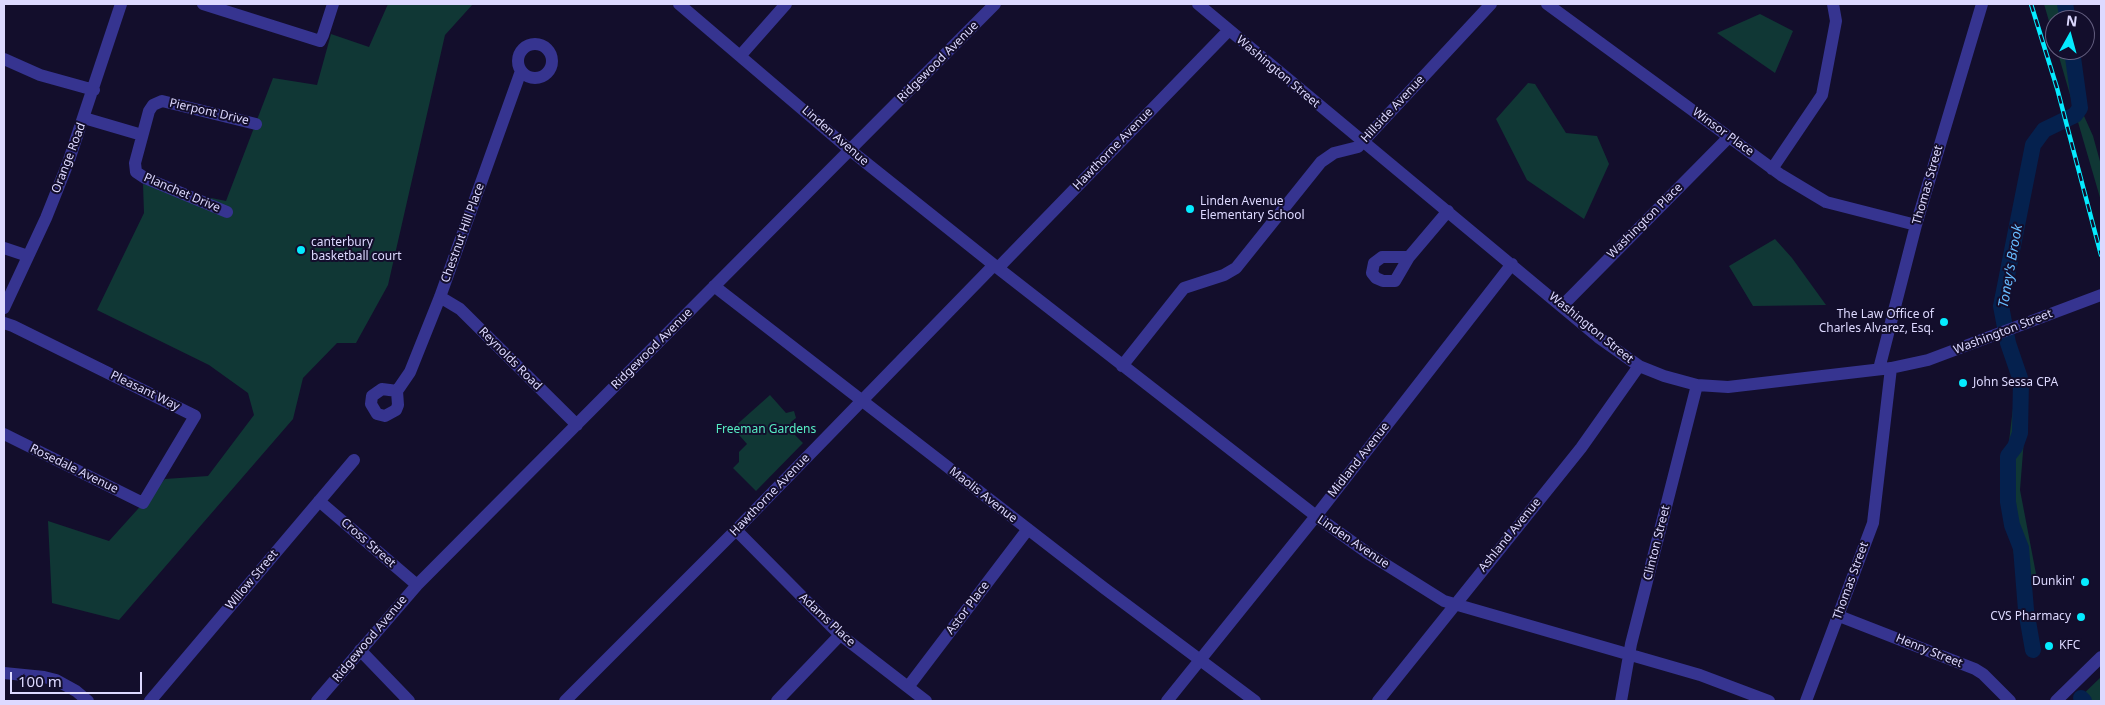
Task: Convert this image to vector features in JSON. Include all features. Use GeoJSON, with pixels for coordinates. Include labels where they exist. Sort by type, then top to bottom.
{"type":"FeatureCollection","features":[{"type":"Feature","properties":{"kind":"street","name":"Orange Road"},"geometry":{"type":"LineString","coordinates":[[4,308],[68,162],[94,90],[121,4]]}},
{"type":"Feature","properties":{"kind":"street"},"geometry":{"type":"LineString","coordinates":[[203,4],[320,41],[324,35],[333,4]]}},
{"type":"Feature","properties":{"kind":"street","name":"Linden Avenue"},"geometry":{"type":"LineString","coordinates":[[679,4],[850,150],[1122,366],[1316,516],[1369,554],[1444,601],[1700,675],[1769,701]]}},
{"type":"Feature","properties":{"kind":"street"},"geometry":{"type":"LineString","coordinates":[[740,56],[786,4]]}},
{"type":"Feature","properties":{"kind":"street","name":"Ridgewood Avenue"},"geometry":{"type":"LineString","coordinates":[[317,701],[417,585],[995,4]]}},
{"type":"Feature","properties":{"kind":"street","name":"Washington Street"},"geometry":{"type":"LineString","coordinates":[[1198,4],[1598,337],[1639,366],[1664,376],[1697,385],[1728,387],[1885,368],[1928,360],[2101,295]]}},
{"type":"Feature","properties":{"kind":"street","name":"Hillside Avenue"},"geometry":{"type":"LineString","coordinates":[[1122,366],[1184,288],[1224,275],[1236,268],[1321,162],[1334,153],[1358,147],[1364,142],[1491,4]]}},
{"type":"Feature","properties":{"kind":"street","name":"Winsor Place"},"geometry":{"type":"LineString","coordinates":[[1547,4],[1772,169],[1826,202],[1916,225]]}},
{"type":"Feature","properties":{"kind":"street"},"geometry":{"type":"LineString","coordinates":[[1772,169],[1822,95],[1836,21],[1834,4]]}},
{"type":"Feature","properties":{"kind":"street","name":"Thomas Street"},"geometry":{"type":"LineString","coordinates":[[1806,701],[1873,523],[1885,368],[1916,225],[1982,4]]}},
{"type":"Feature","properties":{"kind":"street","name":"Hawthorne Avenue"},"geometry":{"type":"LineString","coordinates":[[565,701],[1228,30]]}},
{"type":"Feature","properties":{"kind":"street"},"geometry":{"type":"LineString","coordinates":[[4,59],[40,75],[94,90]]}},
{"type":"Feature","properties":{"kind":"street","name":"Chestnut Hill Place"},"geometry":{"type":"LineString","coordinates":[[397,390],[410,372],[440,297],[521,71]]}},
{"type":"Feature","properties":{"kind":"street","name":"Pierpont Drive"},"geometry":{"type":"LineString","coordinates":[[142,135],[153,104],[162,101],[256,124]]}},
{"type":"Feature","properties":{"kind":"street"},"geometry":{"type":"LineString","coordinates":[[84,118],[142,135]]}},
{"type":"Feature","properties":{"kind":"street","name":"Planchet Drive"},"geometry":{"type":"LineString","coordinates":[[142,135],[135,163],[138,173],[145,178],[227,212]]}},
{"type":"Feature","properties":{"kind":"street","name":"Washington Place"},"geometry":{"type":"LineString","coordinates":[[1562,306],[1728,137]]}},
{"type":"Feature","properties":{"kind":"street"},"geometry":{"type":"LineString","coordinates":[[1410,258],[1448,211]]}},
{"type":"Feature","properties":{"kind":"street"},"geometry":{"type":"LineString","coordinates":[[4,248],[28,256]]}},
{"type":"Feature","properties":{"kind":"street","name":"Midland Avenue"},"geometry":{"type":"LineString","coordinates":[[1167,701],[1316,516],[1512,264]]}},
{"type":"Feature","properties":{"kind":"street","name":"Maolis Avenue"},"geometry":{"type":"LineString","coordinates":[[714,286],[1028,529],[1255,701]]}},
{"type":"Feature","properties":{"kind":"street","name":"Reynolds Road"},"geometry":{"type":"LineString","coordinates":[[440,297],[460,309],[577,425]]}},
{"type":"Feature","properties":{"kind":"street","name":"Pleasant Way"},"geometry":{"type":"LineString","coordinates":[[4,323],[195,416],[144,503]]}},
{"type":"Feature","properties":{"kind":"street","name":"Ashland Avenue"},"geometry":{"type":"LineString","coordinates":[[1378,701],[1581,448],[1639,366]]}},
{"type":"Feature","properties":{"kind":"street","name":"Clinton Street"},"geometry":{"type":"LineString","coordinates":[[1621,701],[1629,655],[1697,385]]}},
{"type":"Feature","properties":{"kind":"street","name":"Rosedale Avenue"},"geometry":{"type":"LineString","coordinates":[[4,434],[144,503]]}},
{"type":"Feature","properties":{"kind":"street","name":"Willow Street"},"geometry":{"type":"LineString","coordinates":[[150,701],[354,460]]}},
{"type":"Feature","properties":{"kind":"street","name":"Cross Street"},"geometry":{"type":"LineString","coordinates":[[319,501],[417,585]]}},
{"type":"Feature","properties":{"kind":"street","name":"Astor Place"},"geometry":{"type":"LineString","coordinates":[[908,687],[1028,529]]}},
{"type":"Feature","properties":{"kind":"street","name":"Adams Place"},"geometry":{"type":"LineString","coordinates":[[736,530],[840,635],[926,701]]}},
{"type":"Feature","properties":{"kind":"street","name":"Henry Street"},"geometry":{"type":"LineString","coordinates":[[1839,616],[1975,669],[1983,674],[2010,701]]}},
{"type":"Feature","properties":{"kind":"street"},"geometry":{"type":"LineString","coordinates":[[777,701],[840,635]]}},
{"type":"Feature","properties":{"kind":"street"},"geometry":{"type":"LineString","coordinates":[[360,650],[409,701]]}},
{"type":"Feature","properties":{"kind":"street"},"geometry":{"type":"LineString","coordinates":[[2056,701],[2101,657]]}},
{"type":"Feature","properties":{"kind":"street"},"geometry":{"type":"LineString","coordinates":[[4,673],[44,676],[56,680],[76,691],[88,701]]}},
{"type":"Feature","properties":{"kind":"green space"},"geometry":{"type":"Polygon","coordinates":[[[388,4],[473,4],[445,35],[388,285],[356,343],[337,343],[303,378],[293,419],[119,620],[52,603],[48,521],[109,541],[165,479],[208,476],[254,415],[248,393],[209,365],[97,310],[144,213],[143,184],[226,201],[273,78],[317,85],[331,34],[369,47],[388,4]]]}},
{"type":"Feature","properties":{"kind":"green space"},"geometry":{"type":"Polygon","coordinates":[[[2044,4],[2069,4],[2070,10],[2046,10],[2044,4]]]}},
{"type":"Feature","properties":{"kind":"green space"},"geometry":{"type":"Polygon","coordinates":[[[1760,14],[1793,31],[1775,73],[1717,33],[1760,14]]]}},
{"type":"Feature","properties":{"kind":"green space"},"geometry":{"type":"Polygon","coordinates":[[[2060,60],[2076,60],[2084,116],[2093,136],[2101,165],[2101,201],[2060,60]]]}},
{"type":"Feature","properties":{"kind":"green space"},"geometry":{"type":"Polygon","coordinates":[[[1528,83],[1535,84],[1566,133],[1597,136],[1609,164],[1584,219],[1527,180],[1496,119],[1528,83]]]}},
{"type":"Feature","properties":{"kind":"green space"},"geometry":{"type":"Polygon","coordinates":[[[1775,239],[1792,258],[1826,305],[1753,306],[1729,266],[1775,239]]]}},
{"type":"Feature","properties":{"kind":"green space"},"geometry":{"type":"Polygon","coordinates":[[[2027,387],[2020,490],[2037,579],[2029,588],[2023,619],[2004,484],[2014,399],[2027,387]]]}},
{"type":"Feature","properties":{"kind":"green space","name":"Freeman Gardens"},"geometry":{"type":"Polygon","coordinates":[[[770,395],[786,413],[794,411],[796,418],[791,422],[789,429],[803,443],[756,491],[733,468],[739,462],[739,452],[747,444],[733,428],[770,395]]]}},
{"type":"Feature","properties":{"kind":"green space"},"geometry":{"type":"Polygon","coordinates":[[[2101,677],[2101,701],[2076,701],[2101,677]]]}},
{"type":"Feature","properties":{"kind":"waterway","name":"Toney's Brook"},"geometry":{"type":"LineString","coordinates":[[2065,4],[2066,10]]}},
{"type":"Feature","properties":{"kind":"waterway","name":"Toney's Brook"},"geometry":{"type":"LineString","coordinates":[[2033,650],[2026,610],[2021,548],[2012,525],[2008,502],[2008,456],[2015,447],[2020,433],[2021,381],[2008,343],[2001,306],[2033,145],[2044,130],[2075,115],[2080,108],[2073,60]]}},
{"type":"Feature","properties":{"kind":"waterway","name":"Toney's Brook"},"geometry":{"type":"LineString","coordinates":[[2081,698],[2084,701]]}},
{"type":"Feature","properties":{"kind":"railway"},"geometry":{"type":"LineString","coordinates":[[2031,4],[2057,88],[2101,255]]}},
{"type":"Feature","properties":{"kind":"place","name":"Linden Avenue Elementary School"},"geometry":{"type":"Point","coordinates":[1190,209]}},
{"type":"Feature","properties":{"kind":"place","name":"canterbury basketball court"},"geometry":{"type":"Point","coordinates":[301,250]}},
{"type":"Feature","properties":{"kind":"place","name":"The Law Office of Charles Alvarez, Esq."},"geometry":{"type":"Point","coordinates":[1944,322]}},
{"type":"Feature","properties":{"kind":"place","name":"John Sessa CPA"},"geometry":{"type":"Point","coordinates":[1963,383]}},
{"type":"Feature","properties":{"kind":"place","name":"Dunkin'"},"geometry":{"type":"Point","coordinates":[2085,582]}},
{"type":"Feature","properties":{"kind":"place","name":"CVS Pharmacy"},"geometry":{"type":"Point","coordinates":[2081,617]}},
{"type":"Feature","properties":{"kind":"place","name":"KFC"},"geometry":{"type":"Point","coordinates":[2049,646]}}]}
